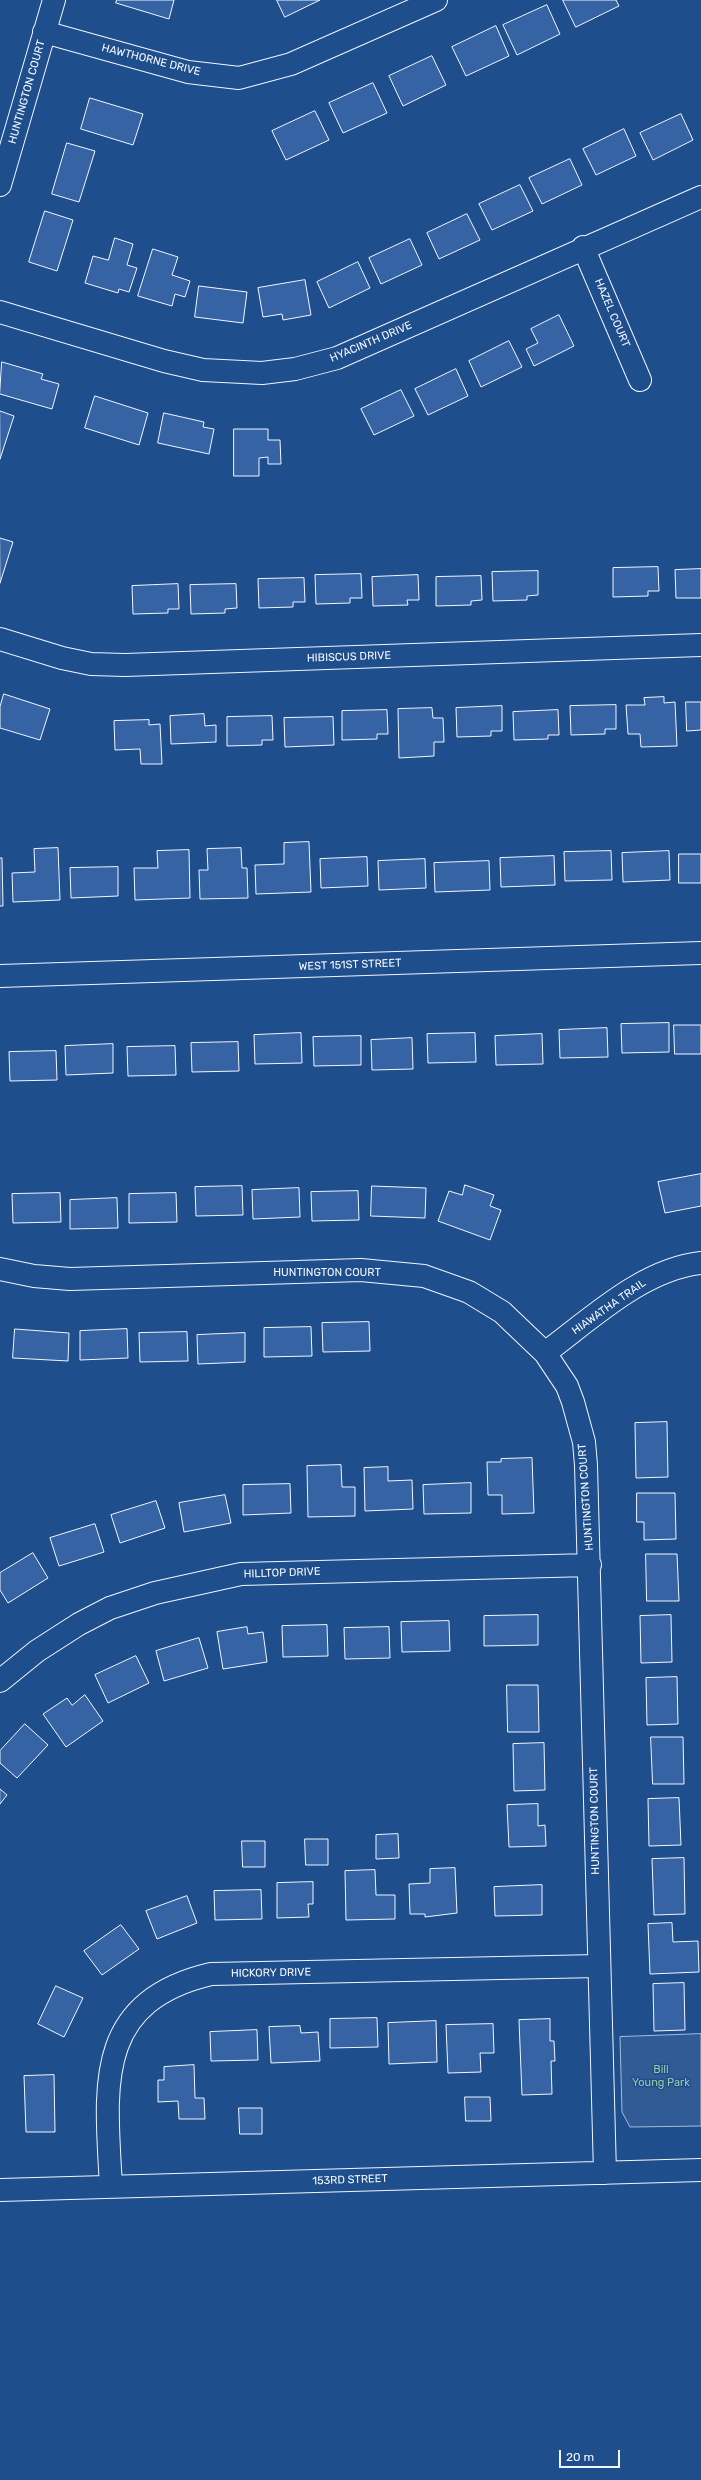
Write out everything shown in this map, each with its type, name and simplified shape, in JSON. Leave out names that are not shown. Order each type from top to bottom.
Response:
[{"type":"street","name":"HUNTINGTON COURT","points":[[0,185],[54,0]]},
{"type":"street","name":"HAWTHORNE DRIVE","points":[[44,32],[188,72],[239,78],[291,64],[436,0]]},
{"type":"street","name":"HYACINTH DRIVE","points":[[0,312],[164,361],[203,370],[262,373],[295,370],[338,358],[583,247],[701,197]]},
{"type":"street","name":"HAZEL COURT","points":[[583,247],[640,380]]},
{"type":"street","name":"HIBISCUS DRIVE","points":[[0,639],[62,658],[91,664],[125,665],[701,645]]},
{"type":"street","name":"WEST 151ST STREET","points":[[0,976],[701,953]]},
{"type":"street","name":"HIAWATHA TRAIL","points":[[545,1353],[644,1281],[685,1264],[701,1263]]},
{"type":"street","name":"HUNTINGTON COURT","points":[[0,1269],[34,1276],[70,1279],[361,1270],[424,1276],[469,1292],[502,1312],[545,1353],[567,1386],[584,1442],[590,1565],[598,1966],[605,2173]]},
{"type":"street","name":"HILLTOP DRIVE","points":[[0,1681],[37,1652],[79,1624],[110,1608],[155,1593],[241,1574],[590,1565]]},
{"type":"street","name":"HICKORY DRIVE","points":[[111,2187],[107,2102],[109,2075],[114,2053],[123,2031],[133,2017],[149,2000],[167,1989],[188,1980],[211,1974],[598,1966]]},
{"type":"street","name":"153RD STREET","points":[[0,2190],[701,2170]]},
{"type":"shaded area","name":"Bill Young Park","points":[[701,2034],[701,2126],[630,2127],[622,2112],[620,2037]]},
{"type":"building","points":[[117,0],[174,0],[169,19],[116,3]]},
{"type":"building","points":[[277,0],[320,0],[285,17]]},
{"type":"building","points":[[563,0],[616,0],[619,6],[576,27]]},
{"type":"building","points":[[547,5],[560,34],[517,55],[503,25]]},
{"type":"building","points":[[496,26],[509,56],[466,76],[452,47]]},
{"type":"building","points":[[432,56],[446,85],[403,106],[389,76]]},
{"type":"building","points":[[373,83],[387,113],[343,133],[329,103]]},
{"type":"building","points":[[90,98],[143,114],[133,145],[81,129]]},
{"type":"building","points":[[315,111],[329,140],[286,160],[272,131]]},
{"type":"building","points":[[681,114],[693,140],[653,160],[640,133]]},
{"type":"building","points":[[624,129],[636,156],[596,175],[583,149]]},
{"type":"building","points":[[67,143],[95,151],[79,202],[52,194]]},
{"type":"building","points":[[570,159],[582,185],[542,204],[529,178]]},
{"type":"building","points":[[520,185],[533,211],[492,230],[479,204]]},
{"type":"building","points":[[45,211],[73,220],[57,271],[29,262]]},
{"type":"building","points":[[467,214],[480,240],[439,259],[427,233]]},
{"type":"building","points":[[115,238],[133,244],[127,265],[137,268],[129,292],[119,289],[118,293],[85,283],[93,256],[108,260]]},
{"type":"building","points":[[410,239],[422,265],[381,284],[369,258]]},
{"type":"building","points":[[153,249],[178,257],[172,275],[190,281],[185,297],[175,294],[172,306],[138,296]]},
{"type":"building","points":[[358,262],[370,288],[329,308],[317,282]]},
{"type":"building","points":[[305,280],[311,315],[283,320],[282,314],[263,317],[258,288]]},
{"type":"building","points":[[199,286],[247,292],[243,323],[195,317]]},
{"type":"building","points":[[559,315],[574,346],[534,366],[526,349],[538,343],[531,329]]},
{"type":"building","points":[[509,341],[522,367],[481,387],[469,361]]},
{"type":"building","points":[[2,362],[43,374],[41,379],[59,384],[52,409],[0,394]]},
{"type":"building","points":[[456,369],[468,396],[428,415],[415,389]]},
{"type":"building","points":[[401,390],[414,416],[374,435],[361,409]]},
{"type":"building","points":[[95,396],[148,413],[139,445],[85,428]]},
{"type":"building","points":[[0,411],[14,416],[0,459]]},
{"type":"building","points":[[164,413],[204,422],[203,427],[214,429],[209,454],[158,443]]},
{"type":"building","points":[[234,429],[268,429],[268,440],[280,440],[281,464],[268,464],[268,457],[259,458],[259,476],[234,476]]},
{"type":"building","points":[[0,538],[13,542],[0,583]]},
{"type":"building","points":[[658,567],[659,591],[648,591],[648,596],[613,597],[613,568]]},
{"type":"building","points":[[701,569],[701,598],[676,598],[675,570]]},
{"type":"building","points":[[538,571],[538,595],[527,596],[527,600],[493,601],[492,572]]},
{"type":"building","points":[[361,574],[362,598],[350,598],[350,603],[316,604],[315,575]]},
{"type":"building","points":[[418,575],[419,600],[407,600],[408,605],[373,606],[372,577]]},
{"type":"building","points":[[481,576],[482,600],[471,601],[471,605],[436,606],[436,577]]},
{"type":"building","points":[[304,578],[305,602],[293,602],[293,607],[259,608],[258,579]]},
{"type":"building","points":[[178,584],[179,609],[168,609],[168,613],[133,614],[132,586]]},
{"type":"building","points":[[236,584],[237,608],[225,609],[225,613],[191,614],[190,585]]},
{"type":"building","points":[[4,694],[50,709],[40,740],[0,728],[0,707]]},
{"type":"building","points":[[664,697],[664,703],[675,702],[677,746],[641,747],[640,734],[628,734],[626,705],[645,705],[644,698]]},
{"type":"building","points":[[686,702],[701,702],[701,730],[687,731]]},
{"type":"building","points":[[616,705],[616,729],[605,729],[605,734],[571,735],[570,706]]},
{"type":"building","points":[[502,706],[502,731],[491,731],[491,736],[457,737],[456,708]]},
{"type":"building","points":[[432,708],[433,718],[443,718],[444,742],[434,742],[434,756],[399,758],[398,709]]},
{"type":"building","points":[[387,710],[388,734],[377,734],[377,739],[342,740],[342,711]]},
{"type":"building","points":[[558,710],[559,735],[548,735],[548,739],[514,740],[513,712]]},
{"type":"building","points":[[204,714],[205,726],[216,725],[216,742],[171,744],[170,716]]},
{"type":"building","points":[[272,716],[273,740],[262,740],[262,745],[227,746],[227,717]]},
{"type":"building","points":[[333,717],[334,745],[285,747],[284,718]]},
{"type":"building","points":[[149,720],[149,725],[160,724],[162,764],[141,764],[140,749],[115,750],[114,721]]},
{"type":"building","points":[[309,842],[311,892],[256,894],[255,865],[284,864],[284,843]]},
{"type":"building","points":[[58,848],[60,900],[13,902],[12,873],[35,872],[34,849]]},
{"type":"building","points":[[241,848],[242,868],[247,868],[248,898],[200,899],[199,870],[208,870],[207,849]]},
{"type":"building","points":[[189,850],[190,898],[135,900],[134,868],[158,868],[157,851]]},
{"type":"building","points":[[611,851],[612,880],[565,881],[564,852]]},
{"type":"building","points":[[669,851],[670,880],[623,882],[622,853]]},
{"type":"building","points":[[679,854],[701,854],[701,883],[679,883]]},
{"type":"building","points":[[554,856],[555,885],[501,887],[500,858]]},
{"type":"building","points":[[367,857],[368,886],[321,888],[320,859]]},
{"type":"building","points":[[0,858],[2,858],[3,906],[0,906]]},
{"type":"building","points":[[425,859],[426,888],[379,890],[378,861]]},
{"type":"building","points":[[489,861],[490,890],[435,892],[434,863]]},
{"type":"building","points":[[118,867],[118,896],[71,898],[70,868]]},
{"type":"building","points":[[669,1023],[669,1052],[622,1053],[621,1024]]},
{"type":"building","points":[[674,1025],[701,1025],[701,1054],[675,1054]]},
{"type":"building","points":[[607,1028],[608,1057],[560,1058],[559,1030]]},
{"type":"building","points":[[301,1033],[302,1063],[255,1064],[254,1035]]},
{"type":"building","points":[[475,1033],[476,1062],[428,1063],[427,1034]]},
{"type":"building","points":[[542,1034],[543,1064],[496,1065],[495,1036]]},
{"type":"building","points":[[361,1036],[361,1065],[314,1066],[313,1037]]},
{"type":"building","points":[[412,1038],[413,1069],[372,1070],[371,1040]]},
{"type":"building","points":[[238,1042],[239,1071],[192,1072],[191,1043]]},
{"type":"building","points":[[113,1044],[113,1073],[66,1075],[65,1046]]},
{"type":"building","points":[[175,1046],[176,1075],[128,1076],[127,1047]]},
{"type":"building","points":[[56,1051],[57,1080],[10,1081],[9,1052]]},
{"type":"building","points":[[701,1174],[701,1206],[665,1213],[658,1182]]},
{"type":"building","points":[[465,1185],[494,1195],[490,1206],[501,1210],[490,1240],[438,1221],[449,1191],[462,1195]]},
{"type":"building","points":[[242,1186],[243,1215],[196,1216],[195,1187]]},
{"type":"building","points":[[372,1186],[426,1188],[425,1218],[371,1216]]},
{"type":"building","points":[[299,1188],[300,1217],[253,1219],[252,1190]]},
{"type":"building","points":[[358,1191],[359,1220],[312,1221],[311,1192]]},
{"type":"building","points":[[60,1193],[61,1222],[13,1223],[12,1194]]},
{"type":"building","points":[[176,1193],[177,1222],[129,1223],[129,1194]]},
{"type":"building","points":[[117,1198],[118,1228],[70,1229],[70,1200]]},
{"type":"building","points":[[369,1322],[370,1351],[323,1352],[322,1323]]},
{"type":"building","points":[[311,1327],[312,1356],[264,1357],[264,1328]]},
{"type":"building","points":[[15,1329],[69,1333],[68,1361],[13,1358]]},
{"type":"building","points":[[127,1329],[128,1358],[80,1360],[80,1331]]},
{"type":"building","points":[[187,1332],[188,1361],[140,1362],[139,1333]]},
{"type":"building","points":[[245,1333],[245,1362],[198,1364],[197,1335]]},
{"type":"building","points":[[667,1422],[668,1477],[636,1478],[635,1423]]},
{"type":"building","points":[[532,1458],[534,1513],[502,1514],[502,1495],[488,1495],[487,1462],[501,1462],[501,1459]]},
{"type":"building","points":[[341,1465],[342,1487],[355,1487],[355,1516],[308,1517],[307,1466]]},
{"type":"building","points":[[388,1467],[388,1481],[412,1480],[413,1509],[365,1511],[364,1468]]},
{"type":"building","points":[[471,1483],[471,1513],[424,1514],[423,1485]]},
{"type":"building","points":[[290,1484],[291,1513],[243,1515],[243,1485]]},
{"type":"building","points":[[637,1493],[675,1493],[676,1539],[644,1540],[644,1522],[637,1522]]},
{"type":"building","points":[[225,1495],[231,1523],[184,1532],[179,1503]]},
{"type":"building","points":[[156,1501],[165,1528],[120,1543],[111,1515]]},
{"type":"building","points":[[95,1524],[104,1552],[59,1566],[50,1538]]},
{"type":"building","points":[[33,1553],[48,1578],[8,1603],[0,1590],[0,1573]]},
{"type":"building","points":[[646,1554],[677,1554],[679,1601],[647,1601]]},
{"type":"building","points":[[538,1615],[538,1645],[484,1646],[484,1616]]},
{"type":"building","points":[[671,1615],[672,1662],[641,1663],[640,1616]]},
{"type":"building","points":[[449,1621],[450,1651],[402,1652],[401,1622]]},
{"type":"building","points":[[327,1625],[328,1656],[283,1657],[282,1626]]},
{"type":"building","points":[[247,1627],[248,1634],[263,1632],[267,1662],[223,1669],[217,1632]]},
{"type":"building","points":[[389,1627],[390,1658],[345,1659],[344,1628]]},
{"type":"building","points":[[199,1638],[208,1668],[164,1681],[156,1651]]},
{"type":"building","points":[[136,1656],[149,1683],[108,1703],[95,1675]]},
{"type":"building","points":[[677,1677],[678,1724],[647,1725],[646,1678]]},
{"type":"building","points":[[507,1685],[538,1685],[539,1732],[508,1732]]},
{"type":"building","points":[[85,1695],[103,1721],[66,1747],[43,1714],[67,1698],[72,1705]]},
{"type":"building","points":[[25,1724],[48,1745],[17,1778],[0,1763],[0,1751]]},
{"type":"building","points":[[651,1737],[683,1737],[684,1784],[653,1784]]},
{"type":"building","points":[[544,1743],[545,1790],[514,1791],[513,1744]]},
{"type":"building","points":[[0,1789],[7,1795],[0,1804]]},
{"type":"building","points":[[679,1798],[681,1845],[649,1846],[648,1799]]},
{"type":"building","points":[[538,1804],[538,1826],[545,1825],[546,1846],[509,1847],[507,1805]]},
{"type":"building","points":[[398,1834],[399,1858],[376,1859],[376,1835]]},
{"type":"building","points":[[305,1839],[328,1839],[328,1865],[306,1865]]},
{"type":"building","points":[[242,1841],[265,1841],[265,1867],[243,1867]]},
{"type":"building","points":[[684,1858],[685,1914],[654,1915],[652,1859]]},
{"type":"building","points":[[455,1868],[457,1913],[425,1917],[425,1914],[410,1914],[409,1884],[430,1883],[430,1869]]},
{"type":"building","points":[[375,1870],[376,1895],[395,1895],[395,1919],[346,1920],[345,1871]]},
{"type":"building","points":[[313,1882],[313,1904],[308,1904],[309,1917],[277,1918],[277,1883]]},
{"type":"building","points":[[542,1885],[542,1915],[495,1916],[494,1887]]},
{"type":"building","points":[[261,1890],[262,1919],[215,1920],[214,1891]]},
{"type":"building","points":[[187,1896],[197,1923],[157,1939],[146,1911]]},
{"type":"building","points":[[672,1923],[673,1942],[698,1941],[699,1972],[650,1974],[648,1924]]},
{"type":"building","points":[[121,1925],[139,1949],[102,1975],[84,1951]]},
{"type":"building","points":[[684,1983],[685,2030],[654,2031],[653,1984]]},
{"type":"building","points":[[56,1986],[83,1998],[64,2037],[38,2024]]},
{"type":"building","points":[[377,2018],[378,2047],[330,2048],[330,2019]]},
{"type":"building","points":[[550,2019],[550,2041],[554,2041],[555,2061],[551,2061],[552,2094],[522,2095],[519,2020]]},
{"type":"building","points":[[436,2021],[437,2062],[389,2064],[388,2023]]},
{"type":"building","points":[[493,2024],[494,2053],[480,2053],[481,2072],[448,2073],[446,2025]]},
{"type":"building","points":[[300,2026],[301,2033],[318,2032],[320,2061],[271,2063],[269,2027]]},
{"type":"building","points":[[257,2030],[258,2060],[211,2061],[210,2032]]},
{"type":"building","points":[[194,2065],[195,2098],[204,2098],[205,2119],[179,2119],[178,2101],[158,2102],[158,2080],[164,2080],[164,2067]]},
{"type":"building","points":[[54,2075],[55,2132],[26,2132],[24,2076]]},
{"type":"building","points":[[465,2097],[490,2097],[491,2121],[466,2121]]},
{"type":"building","points":[[239,2108],[262,2108],[262,2134],[240,2134]]}]
